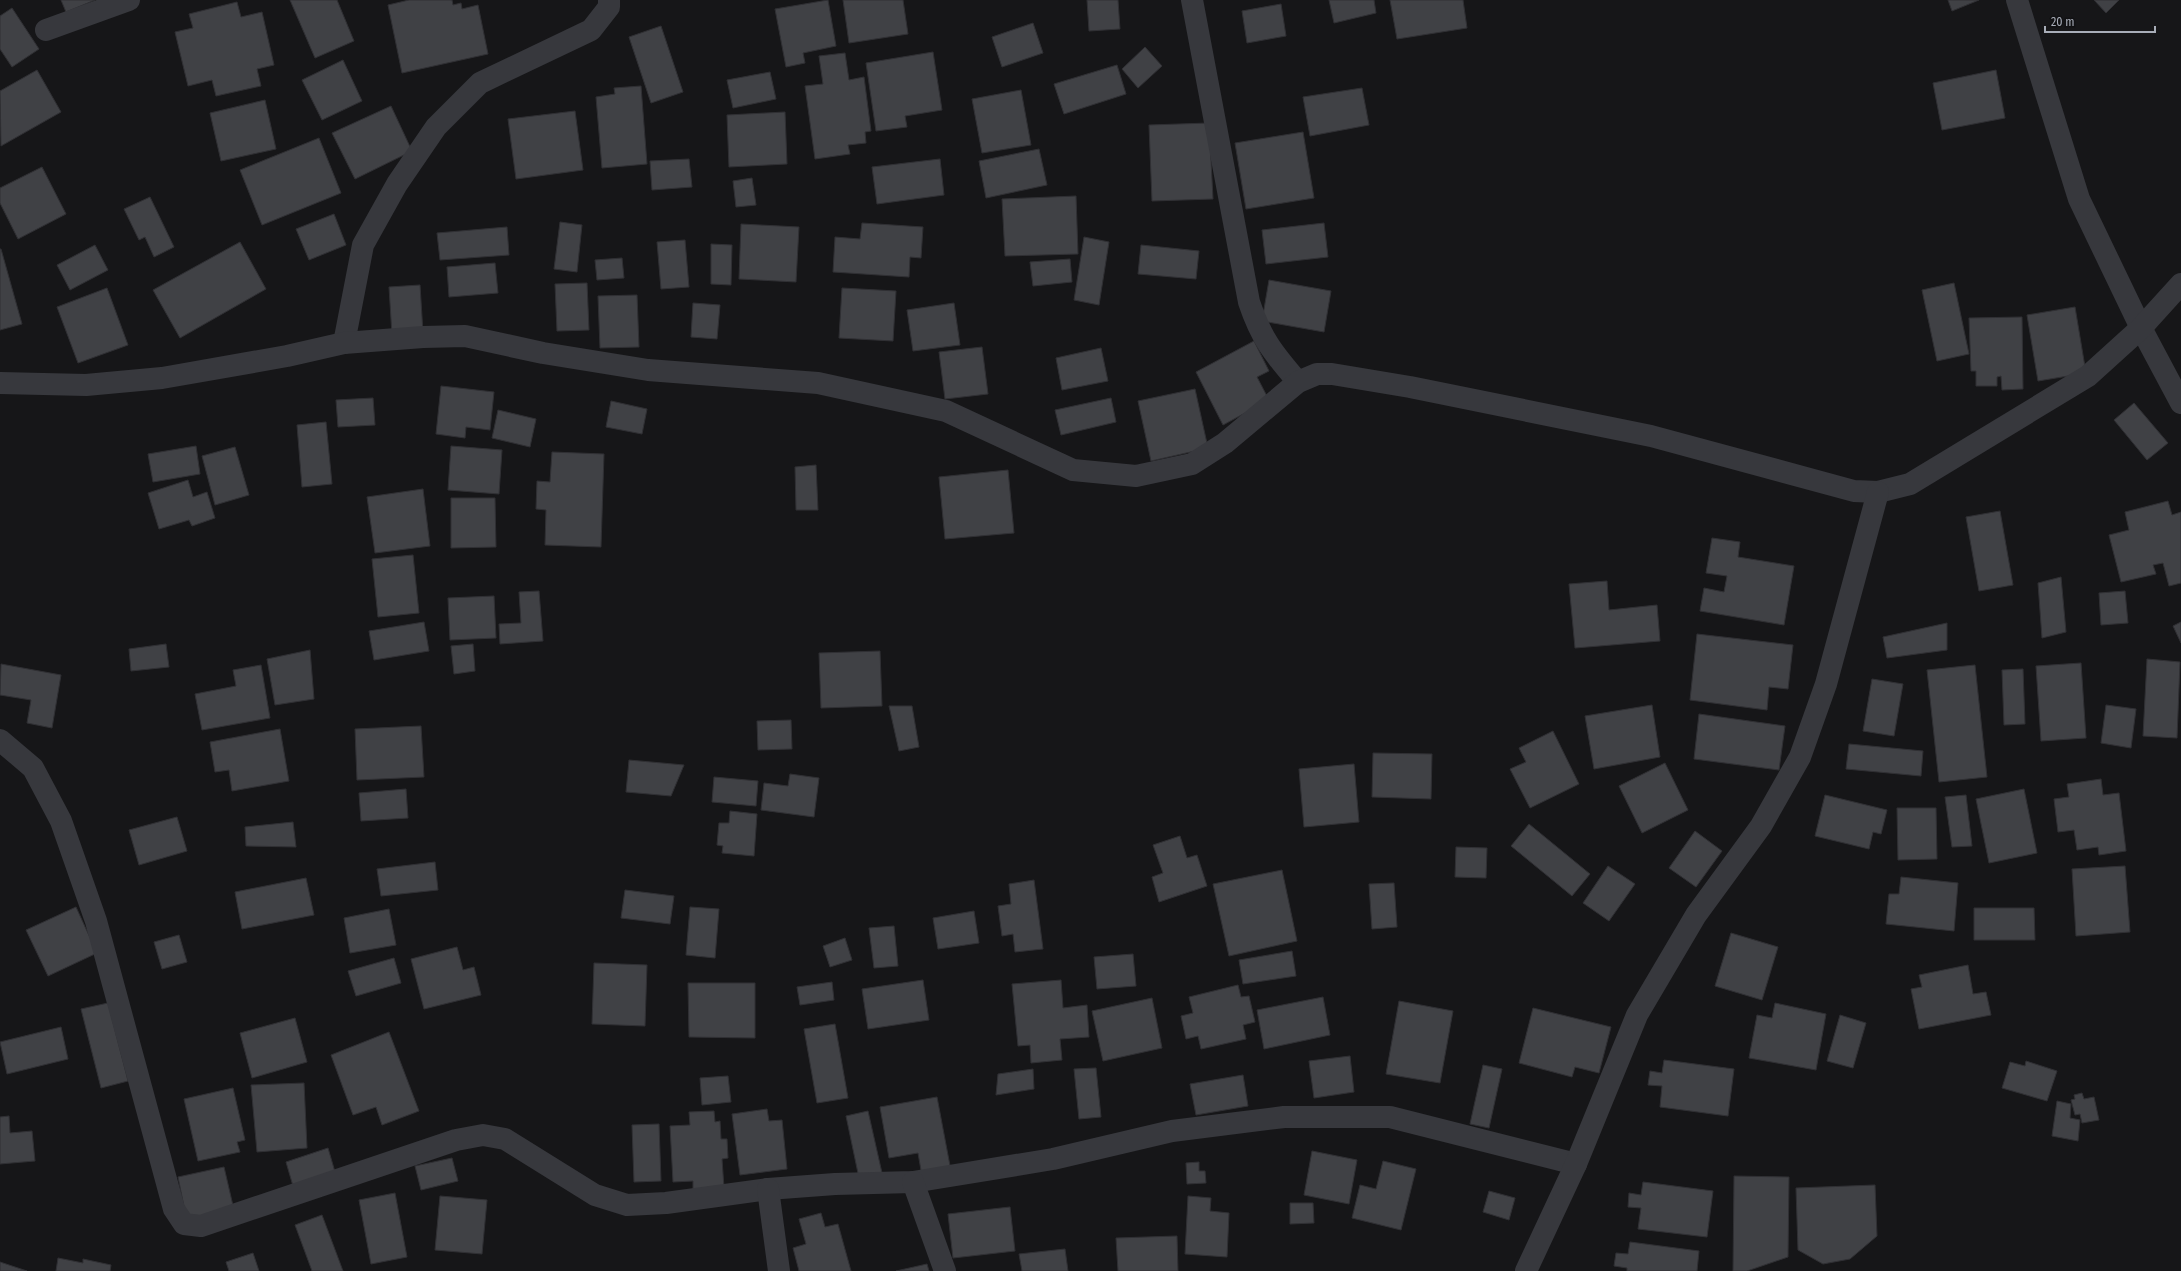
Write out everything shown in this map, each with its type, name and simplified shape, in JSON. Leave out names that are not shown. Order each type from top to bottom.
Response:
[{"type":"street","points":[[46,30],[129,0]]},
{"type":"street","points":[[344,343],[363,245],[397,184],[436,127],[480,83],[591,30],[609,7],[609,0]]},
{"type":"street","points":[[1192,0],[1249,302],[1257,325],[1270,348],[1298,382]]},
{"type":"street","points":[[2017,0],[2079,199],[2141,328],[2181,403]]},
{"type":"street","points":[[0,383],[86,385],[162,378],[287,356],[344,343],[423,337],[465,336],[543,353],[648,370],[818,383],[946,411],[1073,470],[1136,476],[1192,464],[1224,444],[1298,382],[1317,374],[1332,374],[1410,387],[1651,436],[1854,491],[1878,492],[1910,484],[2088,376],[2141,328],[2181,284]]},
{"type":"street","points":[[1526,1271],[1576,1164],[1637,1015],[1696,915],[1760,826],[1800,756],[1826,684],[1878,492]]},
{"type":"street","points":[[0,740],[33,768],[61,821],[96,921],[174,1209],[184,1224],[201,1226],[456,1140],[483,1135],[505,1139],[595,1195],[627,1205],[666,1203],[768,1189],[835,1184],[913,1182],[1053,1159],[1172,1131],[1284,1117],[1390,1117],[1576,1164]]},
{"type":"street","points":[[913,1182],[944,1271]]},
{"type":"street","points":[[768,1189],[779,1271]]},
{"type":"building","points":[[61,0],[95,0],[66,12]]},
{"type":"building","points":[[290,0],[337,0],[354,41],[315,58]]},
{"type":"building","points":[[409,0],[452,0],[453,5],[461,3],[462,9],[478,5],[488,54],[402,73],[388,5]]},
{"type":"building","points":[[828,0],[836,46],[803,53],[805,63],[786,67],[775,9]]},
{"type":"building","points":[[843,0],[903,0],[908,34],[849,43]]},
{"type":"building","points":[[1087,0],[1118,0],[1120,29],[1089,31]]},
{"type":"building","points":[[1329,0],[1374,0],[1376,13],[1334,23]]},
{"type":"building","points":[[1390,0],[1463,0],[1467,28],[1397,39]]},
{"type":"building","points":[[1948,0],[1979,0],[1952,11]]},
{"type":"building","points":[[2094,0],[2119,0],[2106,13]]},
{"type":"building","points":[[237,2],[241,17],[262,12],[274,65],[257,69],[261,86],[216,96],[212,80],[188,86],[175,32],[193,28],[189,14]]},
{"type":"building","points":[[1281,4],[1286,36],[1247,43],[1242,11]]},
{"type":"building","points":[[12,8],[39,49],[12,67],[0,49],[0,16]]},
{"type":"building","points":[[1033,23],[1043,53],[1002,67],[992,37]]},
{"type":"building","points":[[661,26],[683,92],[651,103],[629,37]]},
{"type":"building","points":[[1145,47],[1162,66],[1138,88],[1122,69]]},
{"type":"building","points":[[933,52],[942,110],[905,116],[907,127],[876,131],[866,63]]},
{"type":"building","points":[[845,53],[849,80],[864,77],[871,131],[865,132],[866,143],[848,145],[850,154],[815,159],[805,86],[823,84],[819,56]]},
{"type":"building","points":[[343,60],[362,101],[322,120],[302,80]]},
{"type":"building","points":[[1117,65],[1126,94],[1064,114],[1054,84]]},
{"type":"building","points":[[37,70],[61,112],[1,146],[0,91]]},
{"type":"building","points":[[1996,70],[2005,118],[1942,130],[1933,83]]},
{"type":"building","points":[[770,72],[776,99],[733,108],[727,80]]},
{"type":"building","points":[[641,86],[647,164],[602,168],[596,97],[615,94],[614,88]]},
{"type":"building","points":[[1362,88],[1369,125],[1310,136],[1303,97]]},
{"type":"building","points":[[1021,90],[1031,145],[982,153],[972,99]]},
{"type":"building","points":[[265,100],[276,149],[221,161],[210,113]]},
{"type":"building","points":[[391,106],[412,151],[355,179],[332,133]]},
{"type":"building","points":[[575,111],[583,170],[516,179],[508,119]]},
{"type":"building","points":[[785,112],[787,164],[729,167],[727,115]]},
{"type":"building","points":[[1209,123],[1213,199],[1152,201],[1149,125]]},
{"type":"building","points":[[1303,132],[1314,198],[1246,209],[1235,143]]},
{"type":"building","points":[[319,138],[341,193],[262,225],[240,170]]},
{"type":"building","points":[[1039,149],[1047,185],[986,198],[979,161]]},
{"type":"building","points":[[689,159],[692,187],[652,190],[650,161]]},
{"type":"building","points":[[940,159],[944,195],[877,204],[872,167]]},
{"type":"building","points":[[42,167],[66,214],[18,239],[0,203],[0,188]]},
{"type":"building","points":[[752,178],[756,205],[736,207],[733,181]]},
{"type":"building","points":[[1076,196],[1078,254],[1005,256],[1002,199]]},
{"type":"building","points":[[150,197],[174,247],[154,257],[145,237],[139,240],[124,209]]},
{"type":"building","points":[[334,214],[346,245],[309,260],[296,229]]},
{"type":"building","points":[[560,222],[582,225],[577,272],[554,269]]},
{"type":"building","points":[[862,223],[923,227],[921,258],[910,257],[909,277],[833,272],[835,237],[860,239]]},
{"type":"building","points":[[1324,223],[1328,257],[1266,264],[1262,230]]},
{"type":"building","points":[[741,224],[799,227],[796,282],[739,279]]},
{"type":"building","points":[[507,227],[509,255],[440,260],[437,233]]},
{"type":"building","points":[[1084,237],[1109,242],[1099,305],[1074,300]]},
{"type":"building","points":[[685,240],[689,287],[661,289],[657,242]]},
{"type":"building","points":[[240,242],[266,289],[180,338],[153,290]]},
{"type":"building","points":[[711,244],[732,245],[731,285],[711,284]]},
{"type":"building","points":[[95,245],[108,270],[70,290],[57,265]]},
{"type":"building","points":[[1141,245],[1199,251],[1196,279],[1138,274]]},
{"type":"building","points":[[0,249],[22,324],[0,330]]},
{"type":"building","points":[[622,258],[624,278],[597,280],[595,260]]},
{"type":"building","points":[[1070,259],[1072,282],[1033,286],[1030,262]]},
{"type":"building","points":[[495,263],[498,293],[449,297],[447,267]]},
{"type":"building","points":[[1269,280],[1331,291],[1324,332],[1262,321]]},
{"type":"building","points":[[587,283],[589,330],[557,331],[555,284]]},
{"type":"building","points":[[1954,283],[1969,354],[1937,361],[1922,290]]},
{"type":"building","points":[[420,285],[423,333],[392,335],[389,287]]},
{"type":"building","points":[[107,288],[128,345],[78,363],[57,307]]},
{"type":"building","points":[[842,288],[896,291],[893,341],[839,338]]},
{"type":"building","points":[[637,295],[639,347],[600,348],[598,296]]},
{"type":"building","points":[[693,303],[720,305],[717,339],[691,337]]},
{"type":"building","points":[[954,303],[960,345],[913,351],[907,310]]},
{"type":"building","points":[[2075,307],[2086,373],[2038,381],[2027,315]]},
{"type":"building","points":[[2022,317],[2023,389],[2002,390],[2001,376],[1997,377],[1997,386],[1976,386],[1976,371],[1971,371],[1969,318]]},
{"type":"building","points":[[1254,341],[1269,371],[1257,377],[1269,400],[1223,425],[1196,372]]},
{"type":"building","points":[[982,347],[988,394],[945,399],[939,352]]},
{"type":"building","points":[[1101,348],[1108,381],[1062,390],[1056,358]]},
{"type":"building","points":[[441,386],[494,392],[490,430],[466,427],[465,438],[436,434]]},
{"type":"building","points":[[1195,389],[1208,448],[1151,461],[1138,401]]},
{"type":"building","points":[[373,398],[375,425],[338,427],[336,400]]},
{"type":"building","points":[[1111,398],[1116,422],[1061,435],[1055,410]]},
{"type":"building","points":[[611,401],[647,409],[642,434],[606,427]]},
{"type":"building","points":[[2134,403],[2168,443],[2147,460],[2114,420]]},
{"type":"building","points":[[498,410],[536,419],[530,447],[492,438]]},
{"type":"building","points":[[326,422],[332,484],[302,487],[297,425]]},
{"type":"building","points":[[196,446],[200,474],[153,482],[148,454]]},
{"type":"building","points":[[451,446],[502,450],[499,494],[448,490]]},
{"type":"building","points":[[235,447],[249,495],[215,505],[202,456]]},
{"type":"building","points":[[552,452],[604,454],[601,547],[545,545],[546,510],[536,509],[537,481],[550,482]]},
{"type":"building","points":[[816,465],[818,510],[796,510],[795,467]]},
{"type":"building","points":[[1008,470],[1014,533],[945,539],[939,477]]},
{"type":"building","points":[[188,480],[193,497],[207,492],[215,518],[192,526],[189,520],[159,529],[148,493]]},
{"type":"building","points":[[423,489],[430,546],[375,553],[367,497]]},
{"type":"building","points":[[451,498],[495,498],[496,547],[451,548]]},
{"type":"building","points":[[2168,501],[2172,515],[2181,512],[2181,583],[2169,586],[2163,563],[2153,565],[2156,574],[2121,582],[2109,535],[2129,530],[2125,512]]},
{"type":"building","points":[[2000,511],[2013,585],[1979,591],[1966,517]]},
{"type":"building","points":[[1712,538],[1740,542],[1738,557],[1794,566],[1784,625],[1700,611],[1704,588],[1724,592],[1727,576],[1706,573]]},
{"type":"building","points":[[413,555],[419,613],[378,617],[372,559]]},
{"type":"building","points":[[2061,577],[2066,632],[2042,638],[2038,583]]},
{"type":"building","points":[[1607,581],[1609,610],[1657,605],[1660,641],[1575,648],[1569,584]]},
{"type":"building","points":[[539,591],[543,641],[500,644],[499,624],[521,623],[519,592]]},
{"type":"building","points":[[2125,591],[2128,623],[2101,625],[2099,593]]},
{"type":"building","points":[[494,596],[496,638],[450,640],[448,598]]},
{"type":"building","points":[[424,622],[429,651],[374,660],[369,631]]},
{"type":"building","points":[[2181,622],[2181,643],[2173,626]]},
{"type":"building","points":[[1947,623],[1947,650],[1887,658],[1883,637]]},
{"type":"building","points":[[1697,634],[1793,645],[1788,689],[1769,687],[1767,710],[1690,700]]},
{"type":"building","points":[[166,644],[169,667],[131,671],[129,649]]},
{"type":"building","points":[[473,644],[475,671],[454,674],[451,646]]},
{"type":"building","points":[[310,650],[314,699],[275,705],[267,659]]},
{"type":"building","points":[[880,651],[882,706],[821,708],[819,653]]},
{"type":"building","points":[[2147,659],[2180,662],[2177,738],[2143,736]]},
{"type":"building","points":[[2081,663],[2086,738],[2041,741],[2036,666]]},
{"type":"building","points":[[1,664],[61,675],[52,728],[27,723],[31,700],[0,695]]},
{"type":"building","points":[[261,665],[270,718],[202,730],[195,694],[236,686],[233,670]]},
{"type":"building","points":[[1975,665],[1987,777],[1939,782],[1927,670]]},
{"type":"building","points":[[2023,669],[2025,724],[2004,725],[2002,670]]},
{"type":"building","points":[[1872,679],[1903,684],[1894,736],[1863,731]]},
{"type":"building","points":[[1652,705],[1660,757],[1594,769],[1585,716]]},
{"type":"building","points":[[2106,705],[2136,709],[2131,748],[2101,743]]},
{"type":"building","points":[[889,706],[912,706],[919,747],[899,751]]},
{"type":"building","points":[[1699,714],[1785,726],[1779,770],[1694,759]]},
{"type":"building","points":[[791,720],[792,749],[758,750],[757,721]]},
{"type":"building","points":[[421,726],[424,777],[357,780],[355,729]]},
{"type":"building","points":[[280,729],[289,781],[232,791],[229,770],[215,772],[210,742]]},
{"type":"building","points":[[1553,731],[1579,784],[1530,808],[1510,769],[1526,762],[1519,748]]},
{"type":"building","points":[[1849,744],[1923,751],[1921,776],[1846,769]]},
{"type":"building","points":[[1373,753],[1432,754],[1431,799],[1372,797]]},
{"type":"building","points":[[629,760],[684,765],[671,796],[626,792]]},
{"type":"building","points":[[1665,763],[1688,810],[1642,833],[1619,786]]},
{"type":"building","points":[[1354,764],[1359,822],[1304,827],[1299,769]]},
{"type":"building","points":[[790,774],[819,778],[814,817],[761,810],[764,783],[788,786]]},
{"type":"building","points":[[714,777],[758,781],[756,806],[712,802]]},
{"type":"building","points":[[2101,779],[2103,795],[2119,793],[2126,851],[2099,855],[2098,847],[2077,850],[2074,830],[2058,832],[2054,799],[2069,797],[2067,784]]},
{"type":"building","points":[[406,789],[408,818],[361,821],[359,793]]},
{"type":"building","points":[[2024,789],[2037,853],[1989,863],[1976,799]]},
{"type":"building","points":[[1825,795],[1887,810],[1881,834],[1873,832],[1869,849],[1815,836]]},
{"type":"building","points":[[1966,795],[1972,846],[1952,847],[1945,797]]},
{"type":"building","points":[[1897,808],[1936,808],[1937,859],[1898,860]]},
{"type":"building","points":[[730,811],[757,814],[754,856],[722,853],[723,846],[717,845],[719,823],[729,823]]},
{"type":"building","points":[[177,817],[187,851],[139,865],[129,830]]},
{"type":"building","points":[[293,822],[296,847],[246,846],[245,827]]},
{"type":"building","points":[[1529,824],[1590,874],[1572,896],[1511,846]]},
{"type":"building","points":[[1695,831],[1722,851],[1696,887],[1669,868]]},
{"type":"building","points":[[1180,836],[1187,858],[1197,855],[1207,886],[1159,902],[1152,877],[1163,873],[1153,845]]},
{"type":"building","points":[[1456,847],[1487,848],[1486,878],[1455,877]]},
{"type":"building","points":[[435,862],[438,890],[381,896],[377,869]]},
{"type":"building","points":[[1608,866],[1635,884],[1609,921],[1583,903]]},
{"type":"building","points":[[2125,866],[2130,932],[2076,936],[2072,869]]},
{"type":"building","points":[[1282,870],[1297,941],[1229,956],[1213,884]]},
{"type":"building","points":[[1901,877],[1958,883],[1954,931],[1886,924],[1889,894],[1899,894]]},
{"type":"building","points":[[306,878],[314,915],[242,929],[235,892]]},
{"type":"building","points":[[1034,880],[1043,949],[1015,952],[1013,934],[1002,936],[998,906],[1011,904],[1009,884]]},
{"type":"building","points":[[1394,883],[1397,927],[1372,929],[1369,884]]},
{"type":"building","points":[[625,890],[674,896],[670,924],[621,918]]},
{"type":"building","points":[[76,907],[97,953],[48,976],[26,930]]},
{"type":"building","points":[[690,907],[719,909],[715,958],[686,955]]},
{"type":"building","points":[[1974,908],[2034,908],[2035,940],[1974,940]]},
{"type":"building","points":[[389,909],[396,945],[350,953],[344,918]]},
{"type":"building","points":[[974,911],[979,943],[938,949],[933,918]]},
{"type":"building","points":[[894,926],[898,966],[874,968],[869,928]]},
{"type":"building","points":[[1731,933],[1778,947],[1762,1000],[1715,986]]},
{"type":"building","points":[[179,935],[187,962],[162,969],[154,942]]},
{"type":"building","points":[[845,938],[852,960],[830,967],[823,946]]},
{"type":"building","points":[[457,947],[463,970],[474,967],[481,995],[424,1009],[411,959]]},
{"type":"building","points":[[1292,951],[1296,976],[1243,984],[1239,960]]},
{"type":"building","points":[[1133,954],[1136,986],[1097,989],[1094,957]]},
{"type":"building","points":[[394,958],[401,983],[356,996],[348,971]]},
{"type":"building","points":[[594,963],[647,965],[645,1026],[592,1024]]},
{"type":"building","points":[[1968,965],[1973,994],[1986,992],[1991,1015],[1919,1029],[1911,989],[1922,987],[1919,975]]},
{"type":"building","points":[[923,980],[929,1020],[868,1029],[862,989]]},
{"type":"building","points":[[1061,980],[1063,1008],[1087,1005],[1089,1037],[1060,1039],[1062,1060],[1031,1063],[1030,1045],[1018,1046],[1012,984]]},
{"type":"building","points":[[832,982],[834,1000],[800,1005],[797,987]]},
{"type":"building","points":[[688,983],[755,983],[755,1038],[689,1037]]},
{"type":"building","points":[[1238,985],[1241,997],[1249,996],[1255,1022],[1243,1025],[1246,1039],[1201,1049],[1198,1036],[1186,1039],[1181,1016],[1193,1013],[1189,997]]},
{"type":"building","points":[[1323,997],[1330,1035],[1264,1049],[1257,1010]]},
{"type":"building","points":[[1152,998],[1162,1048],[1103,1061],[1092,1011]]},
{"type":"building","points":[[1399,1001],[1453,1011],[1440,1083],[1386,1074]]},
{"type":"building","points":[[108,1003],[128,1081],[101,1088],[81,1009]]},
{"type":"building","points":[[1775,1003],[1826,1014],[1816,1070],[1749,1058],[1757,1015],[1772,1018]]},
{"type":"building","points":[[1533,1008],[1611,1027],[1599,1073],[1575,1067],[1572,1077],[1519,1063]]},
{"type":"building","points":[[1840,1015],[1866,1023],[1853,1068],[1827,1061]]},
{"type":"building","points":[[295,1018],[307,1062],[252,1078],[240,1033]]},
{"type":"building","points":[[835,1024],[848,1098],[817,1103],[804,1029]]},
{"type":"building","points":[[61,1027],[68,1059],[7,1074],[0,1042]]},
{"type":"building","points":[[389,1032],[419,1111],[382,1125],[376,1107],[353,1115],[331,1055]]},
{"type":"building","points":[[1350,1056],[1354,1092],[1314,1098],[1309,1061]]},
{"type":"building","points":[[1664,1060],[1734,1069],[1728,1116],[1660,1107],[1662,1086],[1648,1085],[1650,1071],[1662,1073]]},
{"type":"building","points":[[2026,1061],[2057,1071],[2047,1101],[2002,1088],[2010,1062],[2025,1066]]},
{"type":"building","points":[[1483,1065],[1502,1069],[1489,1128],[1470,1124]]},
{"type":"building","points":[[1096,1068],[1101,1117],[1079,1119],[1074,1069]]},
{"type":"building","points":[[1033,1069],[1034,1089],[996,1095],[998,1074]]},
{"type":"building","points":[[1243,1075],[1248,1106],[1196,1115],[1190,1084]]},
{"type":"building","points":[[728,1076],[731,1102],[702,1105],[700,1078]]},
{"type":"building","points":[[304,1083],[307,1148],[257,1152],[251,1085]]},
{"type":"building","points":[[233,1088],[245,1140],[237,1142],[240,1152],[198,1161],[184,1099]]},
{"type":"building","points":[[2082,1093],[2084,1099],[2094,1097],[2099,1120],[2082,1123],[2080,1114],[2075,1115],[2071,1100],[2075,1099],[2074,1095]]},
{"type":"building","points":[[937,1097],[951,1171],[922,1176],[918,1153],[889,1158],[880,1107]]},
{"type":"building","points":[[2057,1101],[2071,1104],[2070,1118],[2080,1120],[2078,1141],[2052,1136]]},
{"type":"building","points":[[767,1109],[769,1121],[782,1120],[787,1169],[740,1175],[732,1114]]},
{"type":"building","points":[[714,1111],[715,1122],[720,1121],[721,1139],[727,1139],[728,1158],[722,1159],[724,1188],[693,1189],[693,1181],[673,1182],[670,1126],[690,1125],[689,1112]]},
{"type":"building","points":[[868,1111],[882,1173],[859,1178],[846,1116]]},
{"type":"building","points":[[9,1116],[10,1133],[32,1131],[35,1161],[0,1164],[0,1117]]},
{"type":"building","points":[[659,1124],[661,1181],[634,1182],[632,1125]]},
{"type":"building","points":[[328,1148],[335,1172],[293,1186],[286,1162]]},
{"type":"building","points":[[1312,1151],[1357,1160],[1349,1204],[1304,1195]]},
{"type":"building","points":[[452,1158],[458,1181],[421,1190],[415,1166]]},
{"type":"building","points":[[1383,1161],[1416,1169],[1401,1230],[1352,1218],[1360,1185],[1376,1189]]},
{"type":"building","points":[[1199,1162],[1199,1171],[1205,1171],[1206,1183],[1187,1184],[1186,1163]]},
{"type":"building","points":[[224,1167],[234,1210],[187,1221],[178,1177]]},
{"type":"building","points":[[1734,1176],[1789,1177],[1788,1257],[1747,1271],[1733,1271]]},
{"type":"building","points":[[1643,1182],[1713,1191],[1707,1237],[1638,1229],[1641,1208],[1628,1207],[1629,1193],[1641,1195]]},
{"type":"building","points":[[1875,1185],[1877,1236],[1850,1259],[1823,1264],[1798,1250],[1796,1188]]},
{"type":"building","points":[[1489,1191],[1515,1198],[1509,1220],[1483,1212]]},
{"type":"building","points":[[395,1193],[407,1257],[371,1264],[359,1200]]},
{"type":"building","points":[[440,1196],[487,1200],[482,1254],[435,1250]]},
{"type":"building","points":[[1188,1196],[1211,1198],[1210,1211],[1229,1213],[1227,1257],[1185,1254]]},
{"type":"building","points":[[1290,1203],[1313,1203],[1314,1223],[1290,1224]]},
{"type":"building","points":[[1010,1207],[1015,1251],[953,1258],[948,1214]]},
{"type":"building","points":[[821,1213],[825,1227],[838,1224],[851,1271],[799,1271],[793,1248],[806,1244],[799,1219]]},
{"type":"building","points":[[322,1215],[343,1271],[312,1271],[295,1225]]},
{"type":"building","points":[[1177,1236],[1178,1271],[1118,1271],[1116,1238]]},
{"type":"building","points":[[1630,1242],[1699,1251],[1697,1271],[1627,1271],[1627,1268],[1614,1266],[1616,1253],[1628,1254]]},
{"type":"building","points":[[1065,1249],[1068,1271],[1022,1271],[1019,1254]]},
{"type":"building","points":[[253,1253],[259,1271],[229,1271],[226,1262]]},
{"type":"building","points":[[58,1258],[83,1263],[83,1259],[111,1265],[110,1271],[56,1271]]},
{"type":"building","points":[[0,1262],[27,1271],[0,1271]]},
{"type":"building","points":[[927,1264],[929,1271],[896,1271]]}]
